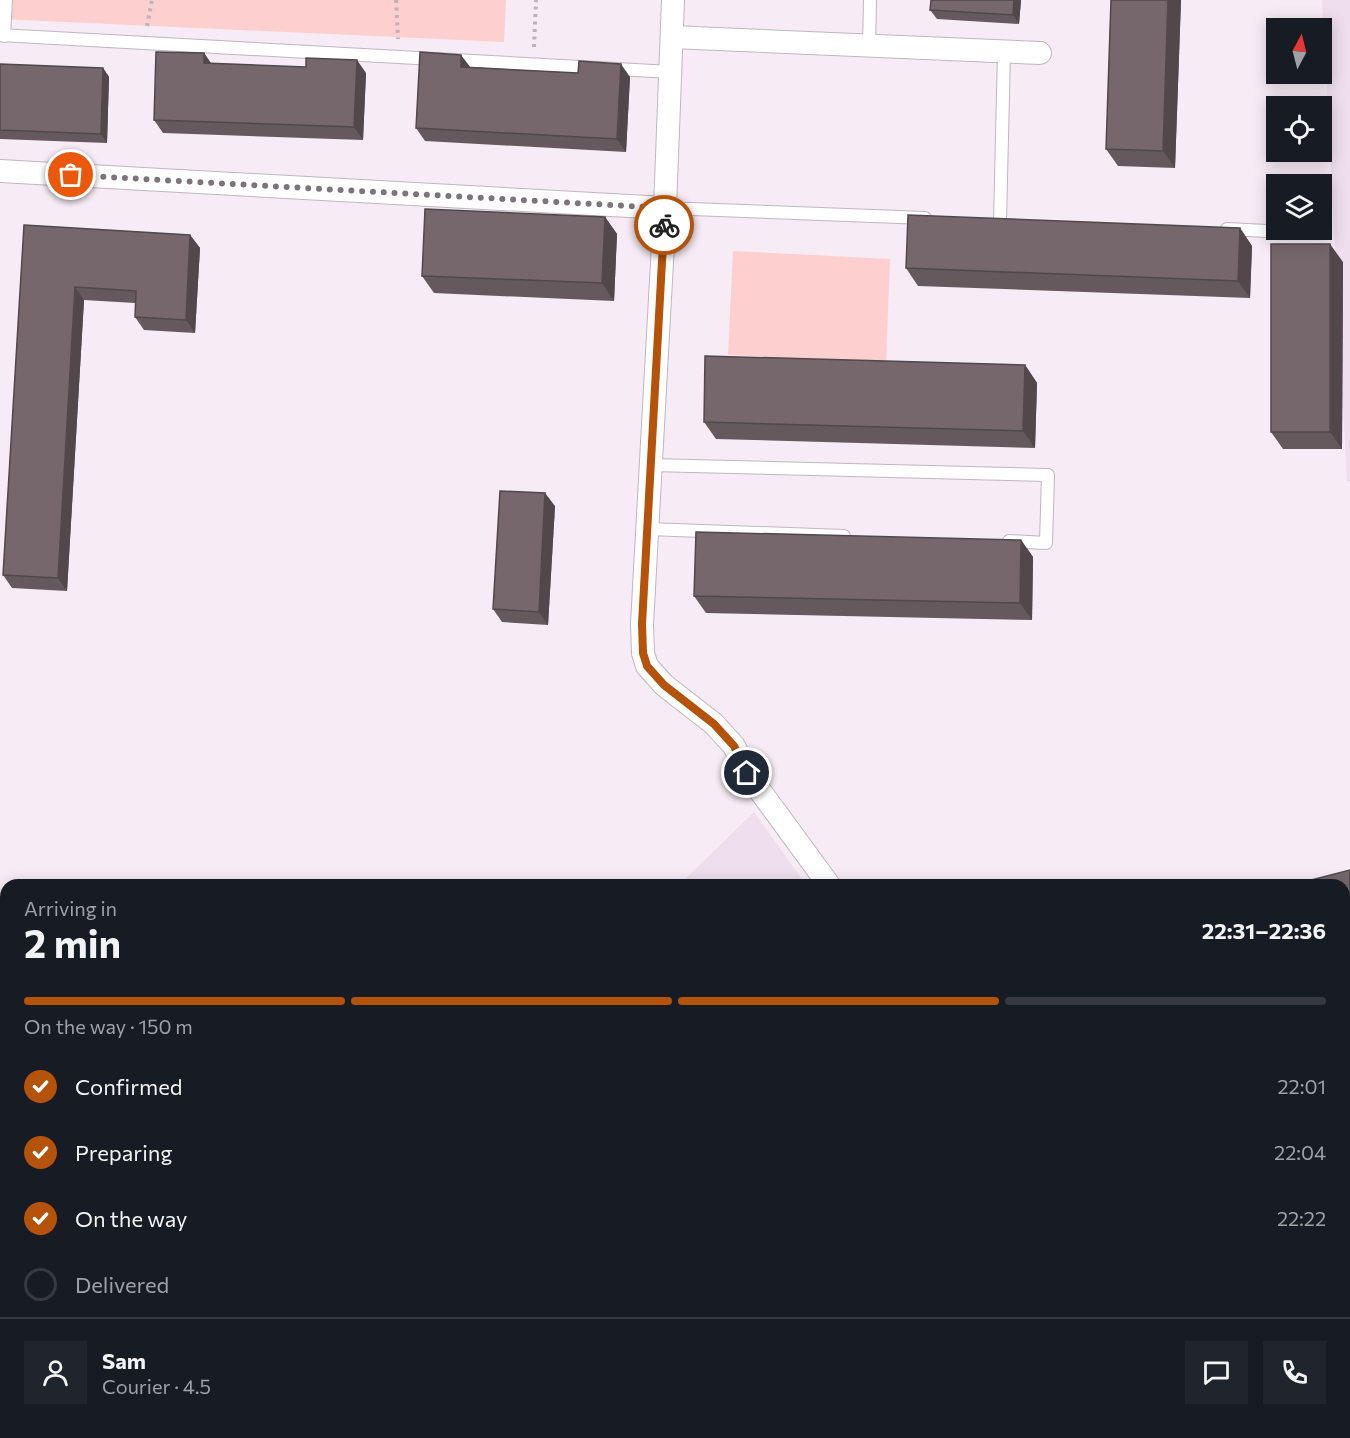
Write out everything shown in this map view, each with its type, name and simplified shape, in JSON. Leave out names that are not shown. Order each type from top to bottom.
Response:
[{"type":"street","points":[[673,0],[665,208],[642,624],[643,653],[647,666],[664,685],[714,724],[734,746],[747,773],[825,879]]},
{"type":"street","points":[[672,37],[1040,53]]},
{"type":"street","points":[[0,171],[665,208]]},
{"type":"lane","points":[[6,0],[2,35],[671,72]]},
{"type":"lane","points":[[869,46],[870,0]]},
{"type":"lane","points":[[1000,221],[1004,52]]},
{"type":"lane","points":[[665,208],[940,219]]},
{"type":"lane","points":[[1213,229],[1266,231]]},
{"type":"lane","points":[[651,465],[1048,475],[1046,543],[999,541]]},
{"type":"lane","points":[[648,529],[859,536]]},
{"type":"path","points":[[396,0],[398,57]]},
{"type":"path","points":[[533,65],[536,0]]},
{"type":"shaded area","points":[[0,0],[506,0],[504,42],[0,19]]},
{"type":"shaded area","points":[[1322,0],[1350,0],[1350,481],[1347,481],[1330,162],[1332,96],[1327,96],[1326,84],[1332,84],[1332,18],[1323,18]]},
{"type":"shaded area","points":[[733,251],[890,259],[886,363],[728,355]]},
{"type":"shaded area","points":[[754,812],[802,879],[685,879]]},
{"type":"building","points":[[931,0],[1014,0],[1013,15],[930,10]]},
{"type":"building","points":[[1111,0],[1168,0],[1163,151],[1106,149]]},
{"type":"building","points":[[156,52],[204,53],[204,63],[306,67],[306,58],[357,60],[354,127],[154,120]]},
{"type":"building","points":[[420,52],[461,55],[461,67],[578,73],[579,61],[621,64],[617,139],[416,128]]},
{"type":"building","points":[[0,64],[103,68],[101,134],[0,130]]},
{"type":"building","points":[[425,209],[605,217],[602,283],[422,276]]},
{"type":"building","points":[[908,215],[1240,228],[1238,281],[906,268]]},
{"type":"building","points":[[24,225],[190,235],[186,320],[135,317],[136,291],[75,287],[58,578],[3,575]]},
{"type":"building","points":[[1271,244],[1330,244],[1330,432],[1271,432]]},
{"type":"building","points":[[705,356],[1025,365],[1023,431],[704,422]]},
{"type":"building","points":[[500,491],[545,493],[539,612],[493,609]]},
{"type":"building","points":[[696,532],[1021,540],[1020,603],[694,596]]},
{"type":"building","points":[[1350,870],[1350,879],[1315,879]]},
{"type":"way so far","points":[[71,175],[665,208],[664,225]]},
{"type":"route","points":[[664,225],[642,624],[643,653],[647,666],[664,685],[714,724],[734,746],[747,773]]}]
